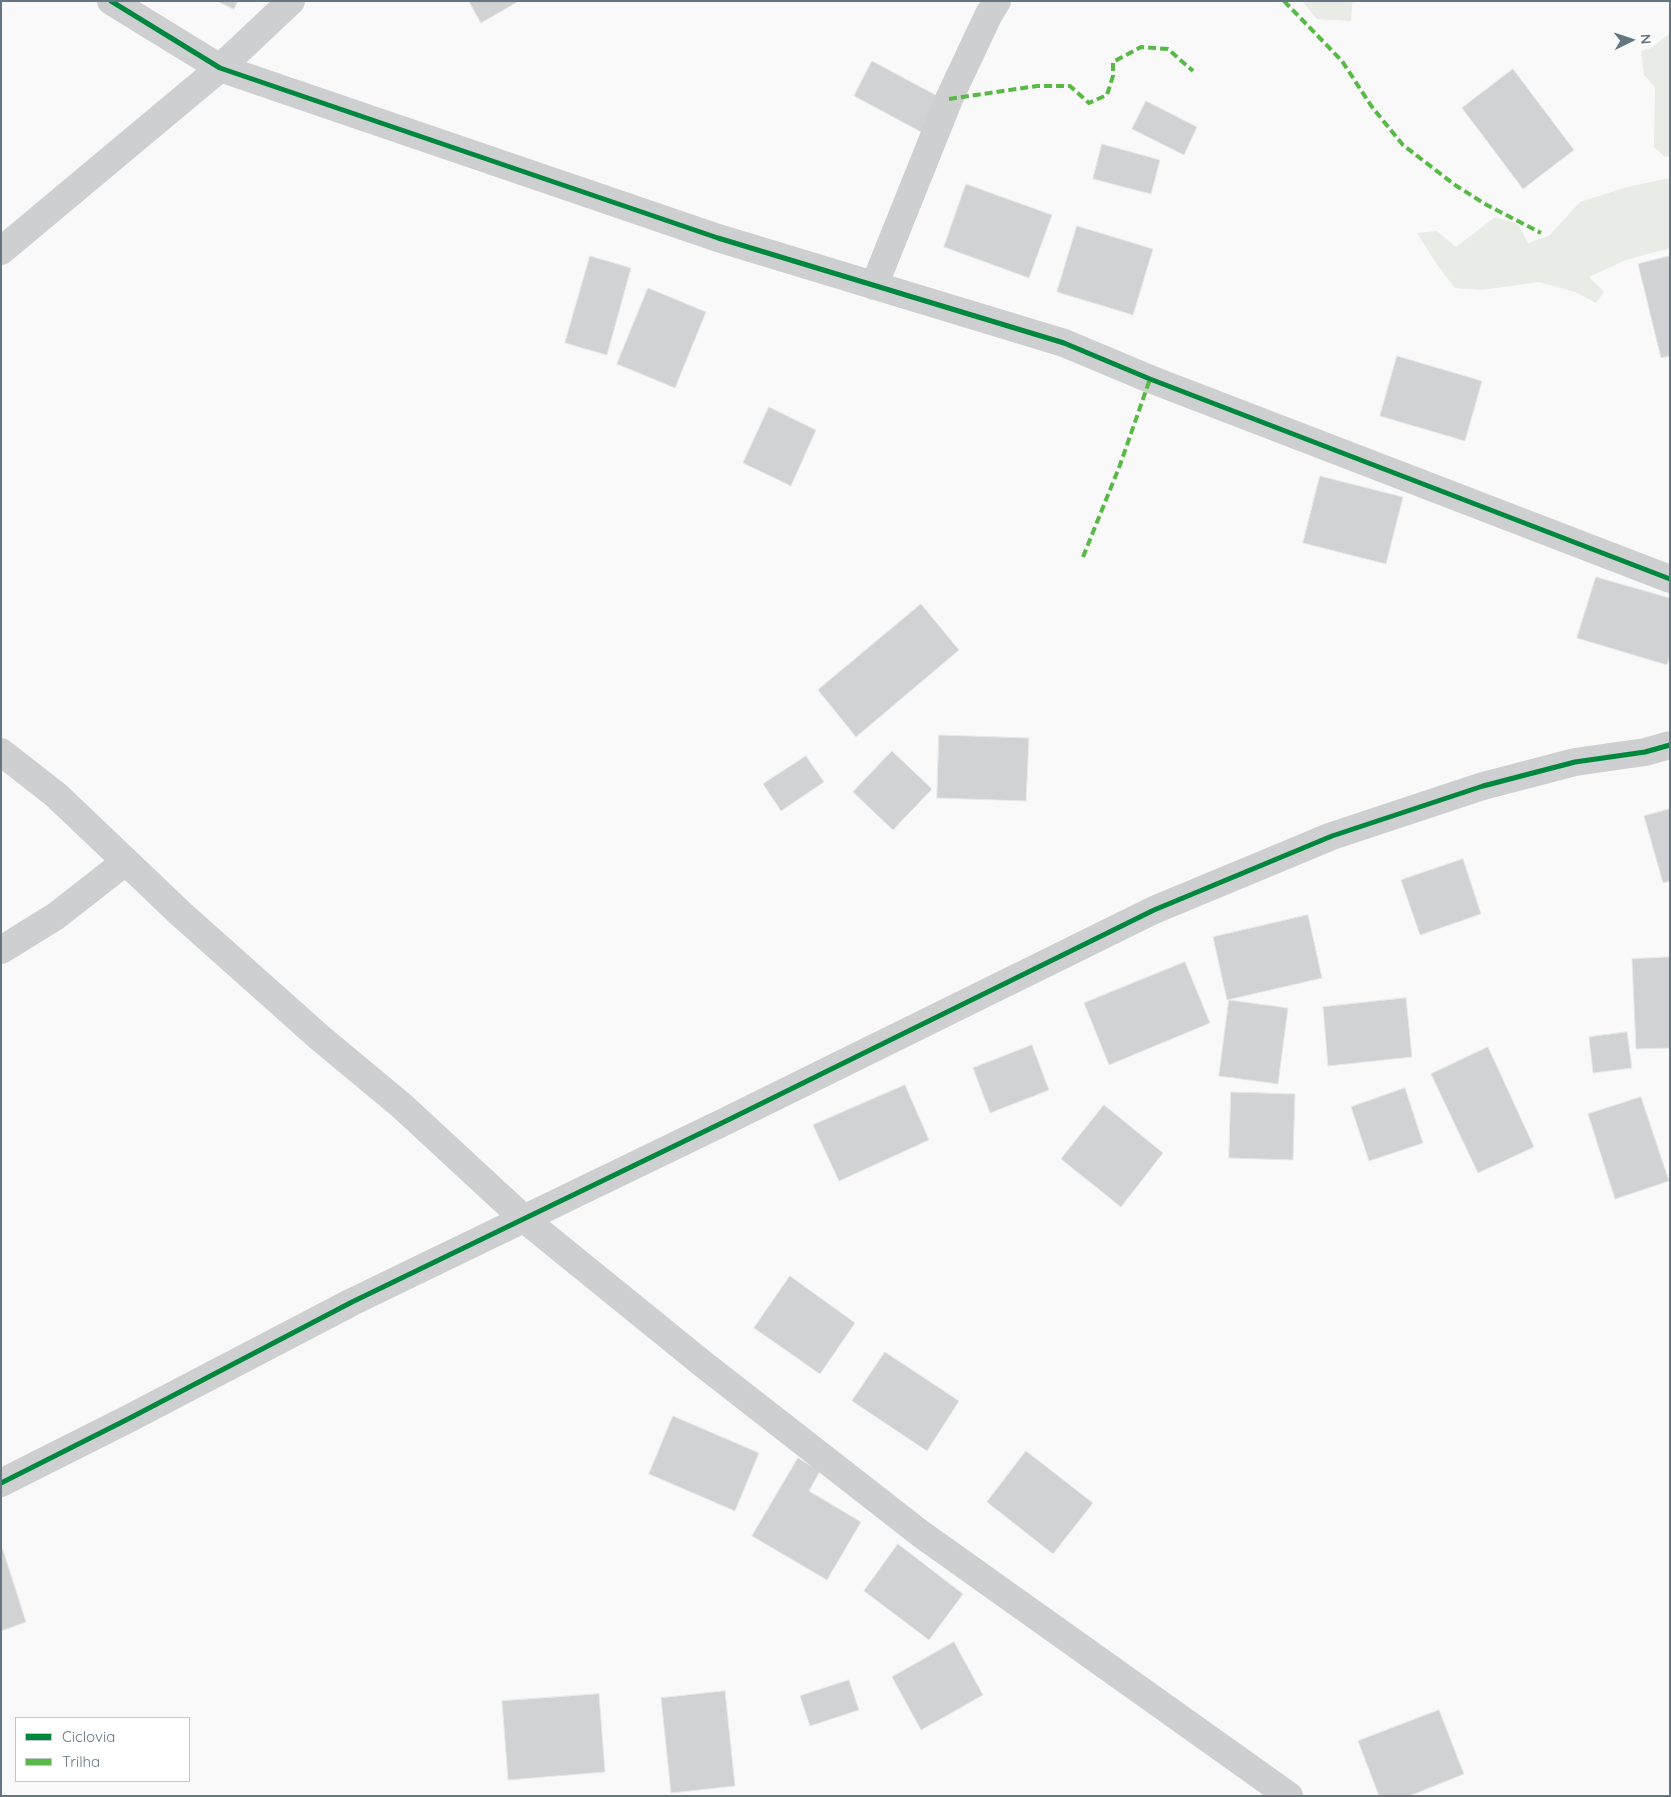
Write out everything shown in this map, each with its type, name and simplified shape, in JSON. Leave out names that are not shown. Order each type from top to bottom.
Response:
[{"type":"street","points":[[111,1],[220,68],[718,238],[1064,343],[1150,380],[1670,579]]},
{"type":"street","points":[[1,251],[220,68],[292,1]]},
{"type":"street","points":[[874,286],[949,99],[997,1]]},
{"type":"street","points":[[1,1483],[352,1302],[728,1120],[1154,910],[1332,836],[1483,786],[1575,762],[1644,752],[1670,745]]},
{"type":"street","points":[[1,752],[56,795],[125,862],[245,972],[402,1106],[523,1218],[703,1364],[921,1534],[1289,1796]]},
{"type":"street","points":[[1,950],[56,916],[125,862]]},
{"type":"shaded area","points":[[1302,1],[1354,1],[1352,4],[1351,21],[1317,19]]},
{"type":"shaded area","points":[[1670,33],[1670,157],[1664,156],[1654,147],[1655,87],[1644,75],[1641,51],[1651,48]]},
{"type":"shaded area","points":[[1670,178],[1670,248],[1626,260],[1589,277],[1604,292],[1596,303],[1575,292],[1539,282],[1482,290],[1455,288],[1417,233],[1437,231],[1456,247],[1495,217],[1518,224],[1528,243],[1549,236],[1580,202],[1627,187]]},
{"type":"building","points":[[217,1],[238,1],[234,9]]},
{"type":"building","points":[[469,1],[519,1],[481,23]]},
{"type":"building","points":[[872,61],[943,99],[925,134],[854,96]]},
{"type":"building","points":[[1513,69],[1574,150],[1523,189],[1462,108]]},
{"type":"building","points":[[1146,101],[1197,127],[1184,155],[1132,129]]},
{"type":"building","points":[[1102,144],[1160,160],[1151,194],[1093,179]]},
{"type":"building","points":[[966,184],[1052,215],[1029,278],[944,247]]},
{"type":"building","points":[[1077,226],[1153,249],[1133,315],[1057,292]]},
{"type":"building","points":[[590,256],[631,268],[607,355],[565,343]]},
{"type":"building","points":[[1670,256],[1670,356],[1661,358],[1638,264]]},
{"type":"building","points":[[648,288],[706,312],[675,388],[617,364]]},
{"type":"building","points":[[1397,356],[1482,381],[1465,441],[1380,416]]},
{"type":"building","points":[[769,407],[816,430],[791,486],[743,463]]},
{"type":"building","points":[[1320,476],[1403,497],[1386,564],[1303,543]]},
{"type":"building","points":[[1596,577],[1670,598],[1670,655],[1667,665],[1577,638]]},
{"type":"building","points":[[921,604],[959,650],[856,737],[818,690]]},
{"type":"building","points":[[939,735],[1029,738],[1026,801],[937,798]]},
{"type":"building","points":[[892,751],[932,789],[893,830],[853,792]]},
{"type":"building","points":[[806,756],[824,782],[781,811],[763,784]]},
{"type":"building","points":[[1670,809],[1670,881],[1663,883],[1644,816]]},
{"type":"building","points":[[1463,859],[1481,914],[1420,935],[1401,880]]},
{"type":"building","points":[[1308,915],[1322,978],[1227,1000],[1213,937]]},
{"type":"building","points":[[1670,957],[1670,1048],[1636,1049],[1632,959]]},
{"type":"building","points":[[1185,962],[1210,1023],[1109,1065],[1084,1003]]},
{"type":"building","points":[[1406,998],[1412,1057],[1328,1066],[1323,1007]]},
{"type":"building","points":[[1229,1000],[1288,1008],[1278,1084],[1219,1076]]},
{"type":"building","points":[[1627,1032],[1632,1068],[1593,1073],[1589,1037]]},
{"type":"building","points":[[1032,1045],[1049,1090],[990,1113],[973,1068]]},
{"type":"building","points":[[1488,1047],[1534,1147],[1478,1173],[1431,1074]]},
{"type":"building","points":[[905,1085],[929,1140],[839,1181],[813,1125]]},
{"type":"building","points":[[1405,1088],[1423,1143],[1369,1161],[1351,1107]]},
{"type":"building","points":[[1231,1092],[1295,1094],[1293,1160],[1229,1158]]},
{"type":"building","points":[[1641,1097],[1669,1181],[1615,1199],[1588,1114]]},
{"type":"building","points":[[1104,1105],[1163,1153],[1121,1207],[1061,1159]]},
{"type":"building","points":[[790,1276],[855,1323],[820,1374],[754,1328]]},
{"type":"building","points":[[885,1352],[959,1401],[927,1451],[852,1401]]},
{"type":"building","points":[[673,1416],[759,1453],[735,1511],[649,1474]]},
{"type":"building","points":[[1026,1451],[1093,1503],[1053,1554],[987,1502]]},
{"type":"building","points":[[798,1458],[820,1471],[809,1491],[861,1522],[827,1580],[752,1536]]},
{"type":"building","points":[[1,1544],[26,1622],[1,1631]]},
{"type":"building","points":[[898,1544],[963,1594],[929,1640],[864,1591]]},
{"type":"building","points":[[954,1642],[983,1695],[921,1730],[892,1677]]},
{"type":"building","points":[[849,1680],[859,1710],[810,1726],[800,1696]]},
{"type":"building","points":[[725,1691],[735,1786],[671,1793],[661,1698]]},
{"type":"building","points":[[599,1694],[605,1772],[508,1780],[502,1701]]},
{"type":"building","points":[[1439,1710],[1464,1774],[1409,1796],[1379,1796],[1358,1741]]},
{"type":"marked path","points":[[1284,1],[1342,61],[1372,107],[1403,145],[1455,185],[1485,204],[1541,233]]},
{"type":"marked path","points":[[949,99],[1037,86],[1070,86],[1089,103],[1107,95],[1113,76],[1113,62],[1141,47],[1168,49],[1193,71]]},
{"type":"marked path","points":[[1083,557],[1120,465],[1150,379]]},
{"type":"cycle path","points":[[111,1],[220,68],[718,238],[1064,343],[1150,379],[1670,579]]},
{"type":"cycle path","points":[[1,1483],[352,1302],[728,1120],[1154,910],[1332,836],[1483,786],[1575,762],[1645,752],[1670,745]]}]
